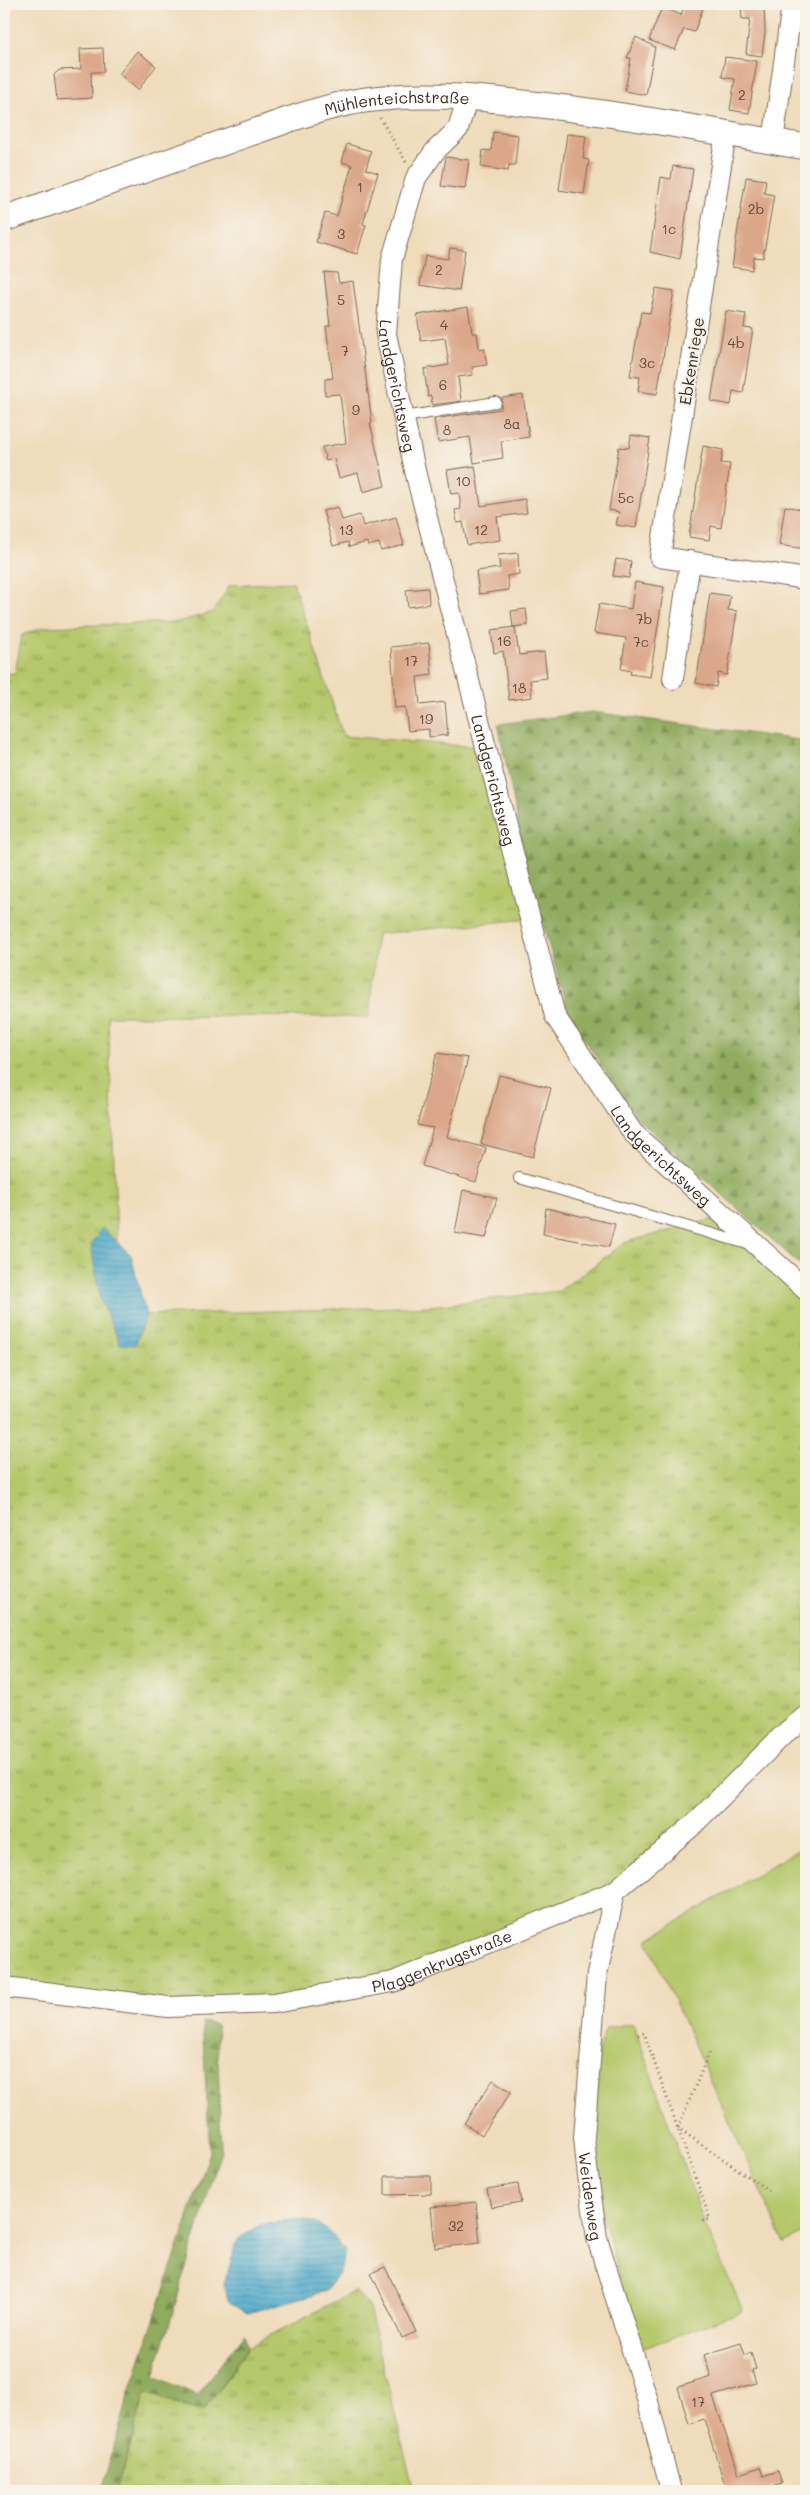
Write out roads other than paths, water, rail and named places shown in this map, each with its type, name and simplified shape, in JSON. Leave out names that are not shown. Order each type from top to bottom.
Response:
[{"type":"street","points":[[773,142],[792,4]]},
{"type":"street","name":"Mühlenteichstraße","points":[[4,219],[285,121],[328,107],[366,100],[437,95],[468,96],[570,108],[806,147]]},
{"type":"street","name":"Landgerichtsweg","points":[[468,96],[458,129],[436,151],[416,178],[392,259],[386,334],[416,475],[555,1016],[633,1133],[806,1290]]},
{"type":"street","name":"Ebkenriege","points":[[726,134],[660,556],[806,579]]},
{"type":"street","points":[[673,679],[690,561]]},
{"type":"street","name":"Plaggenkrugstraße","points":[[4,1987],[168,2007],[274,2003],[393,1982],[615,1891],[692,1826],[784,1734],[806,1716]]},
{"type":"street","name":"Weidenweg","points":[[615,1891],[596,1974],[584,2137],[597,2238],[647,2398],[671,2491]]},
{"type":"lane","points":[[404,417],[496,402]]},
{"type":"lane","points":[[519,1178],[759,1247]]},
{"type":"water","points":[[102,1228],[131,1255],[146,1315],[135,1345],[120,1344],[100,1299],[91,1245]]},
{"type":"water","points":[[296,2219],[312,2222],[324,2228],[345,2251],[340,2271],[326,2291],[247,2313],[228,2301],[224,2283],[238,2239],[260,2225]]}]
